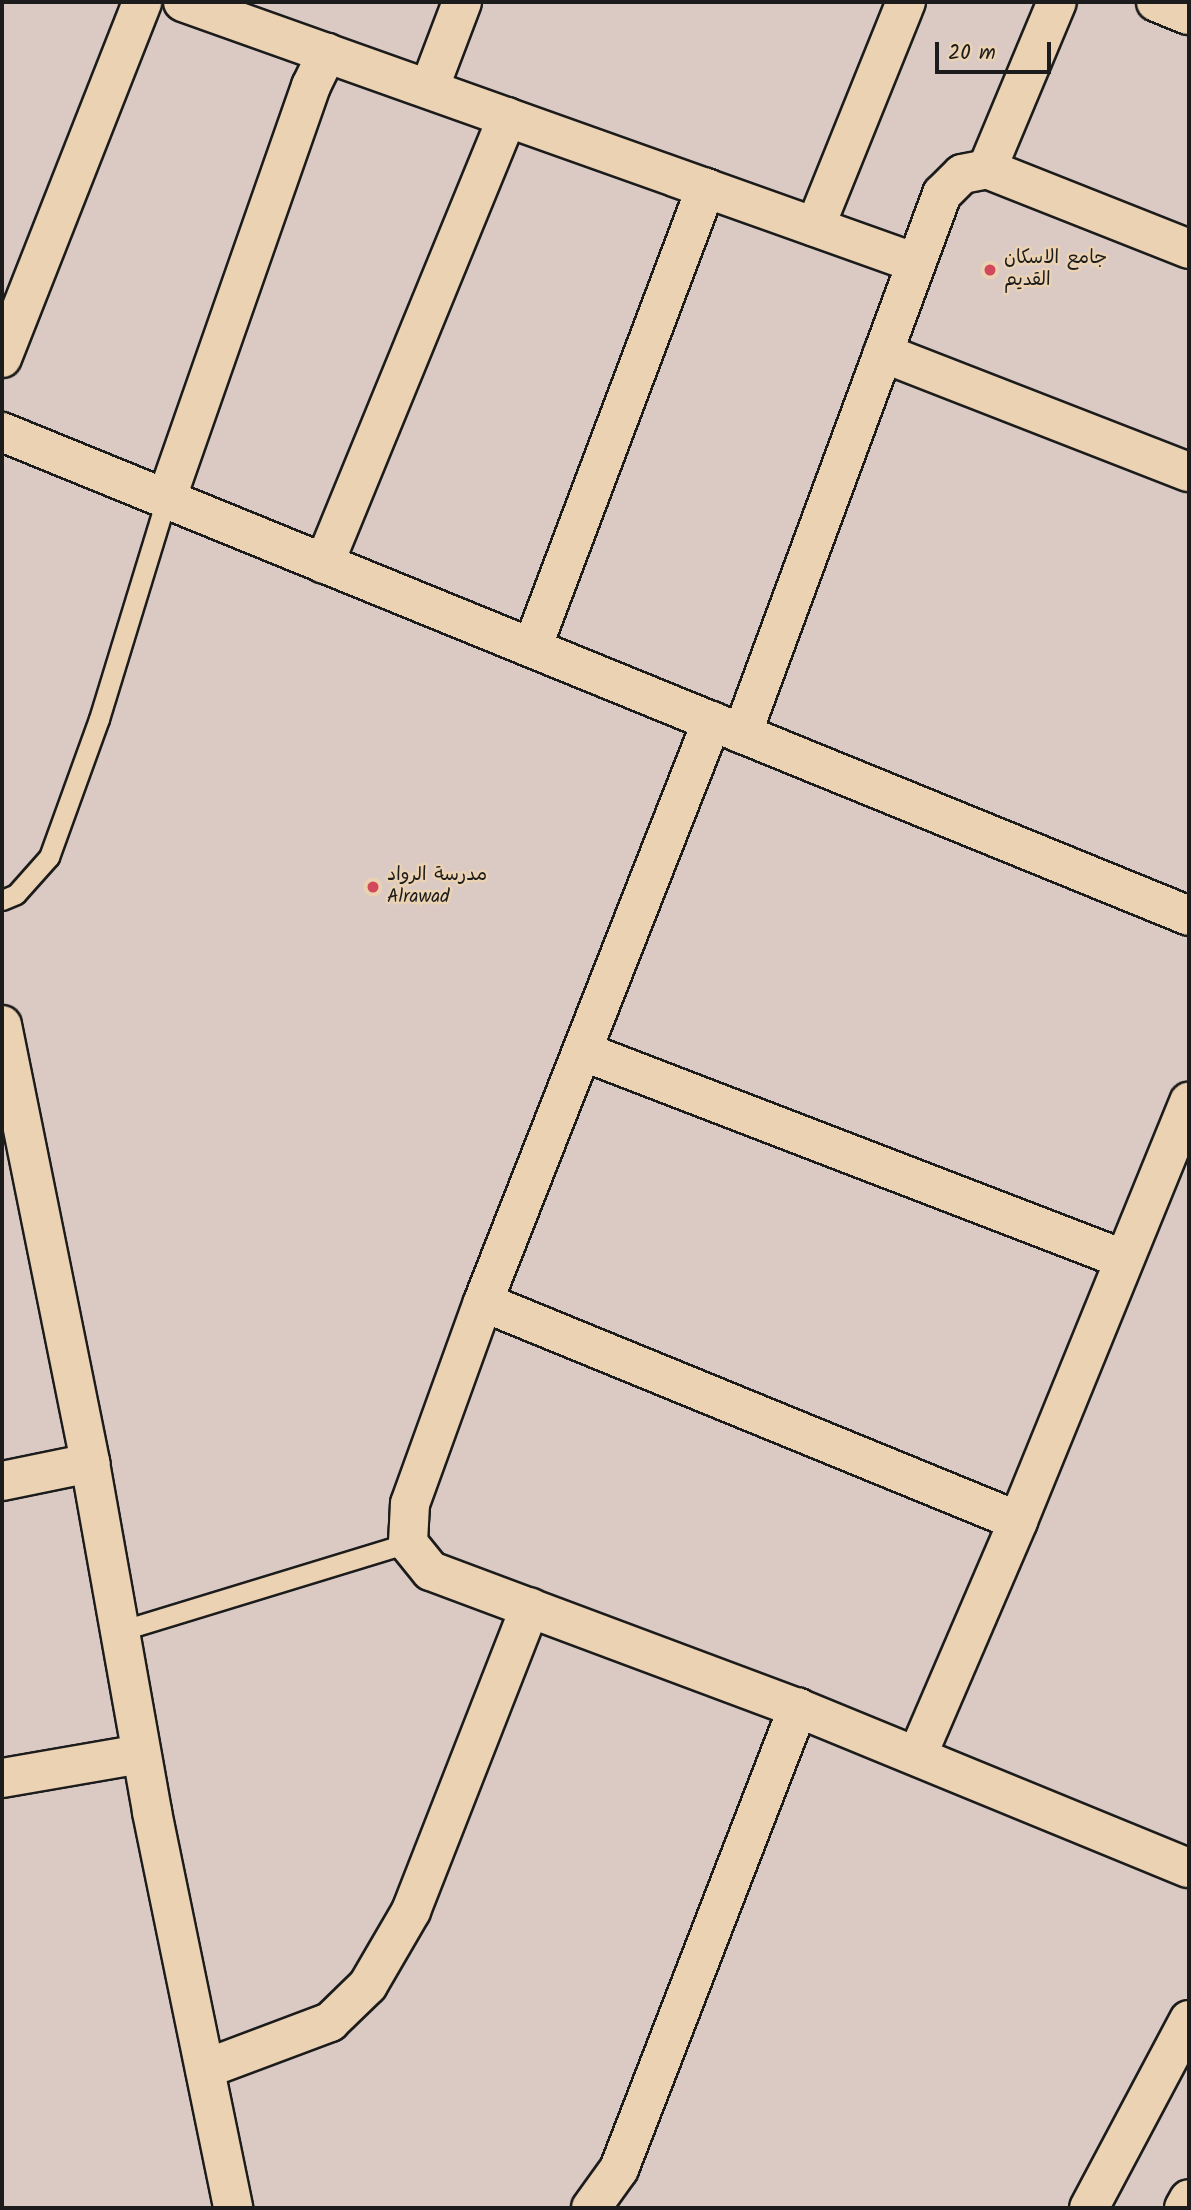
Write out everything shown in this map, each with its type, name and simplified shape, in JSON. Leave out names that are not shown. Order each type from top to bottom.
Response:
[{"type":"street","points":[[2,358],[142,2]]},
{"type":"street","points":[[183,2],[916,263]]},
{"type":"street","points":[[429,89],[462,2]]},
{"type":"street","points":[[816,227],[905,2]]},
{"type":"street","points":[[987,169],[1057,2]]},
{"type":"street","points":[[1156,2],[1189,15]]},
{"type":"street","points":[[166,500],[312,86],[327,53]]},
{"type":"street","points":[[324,564],[507,117]]},
{"type":"street","points":[[1189,250],[987,169],[961,174],[942,194],[883,352],[727,727],[582,1052],[483,1302],[410,1504],[408,1544],[431,1571],[798,1708],[1189,1868]]},
{"type":"street","points":[[532,648],[706,188]]},
{"type":"street","points":[[883,352],[1189,472]]},
{"type":"street","points":[[2,432],[1189,916]]},
{"type":"street","points":[[2,1025],[18,1195],[90,1463],[141,1754],[233,2208]]},
{"type":"street","points":[[582,1052],[1123,1259]]},
{"type":"street","points":[[917,1756],[1018,1521],[1189,1101]]},
{"type":"street","points":[[483,1302],[1018,1521]]},
{"type":"street","points":[[2,1481],[90,1463]]},
{"type":"street","points":[[205,2068],[330,2022],[368,1985],[411,1911],[530,1608]]},
{"type":"street","points":[[591,2208],[620,2169],[798,1708]]},
{"type":"street","points":[[2,1778],[141,1754]]},
{"type":"street","points":[[1089,2208],[1189,2020]]},
{"type":"street","points":[[1184,2208],[1189,2199]]},
{"type":"lane","points":[[2,900],[16,894],[49,857],[99,719],[166,500]]},
{"type":"lane","points":[[120,1631],[408,1544]]},
{"type":"place","name":"جامع الاسكان القديم","points":[[990,270]]},
{"type":"place","name":"مدرسة الرواد Alrawad","points":[[373,887]]}]
